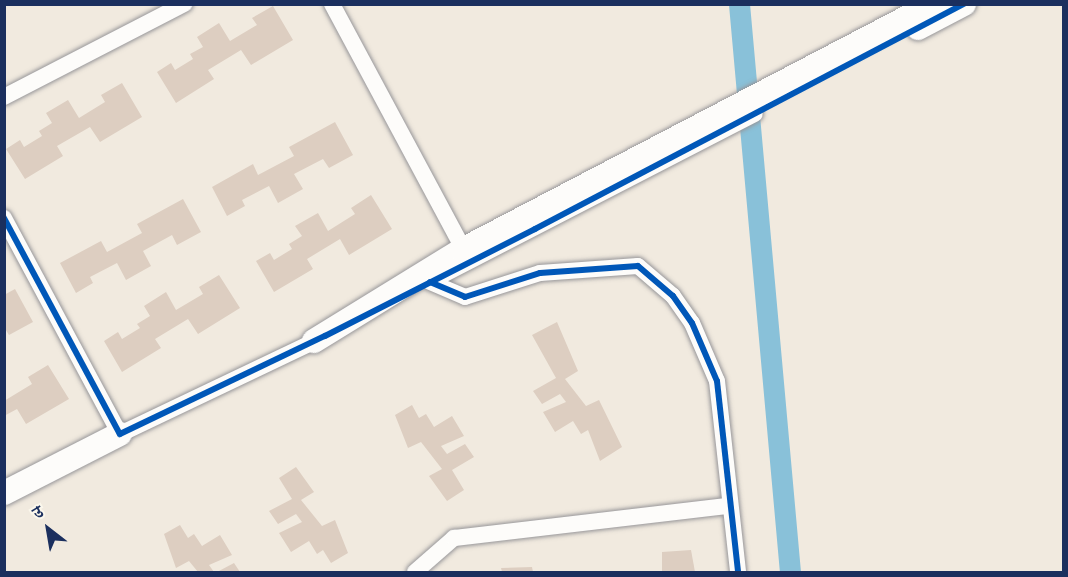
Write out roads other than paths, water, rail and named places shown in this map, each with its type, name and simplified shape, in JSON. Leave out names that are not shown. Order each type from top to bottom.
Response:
[{"type":"street","points":[[4,97],[184,4]]},
{"type":"street","points":[[332,4],[466,256]]},
{"type":"street","points":[[314,341],[466,256],[752,107],[933,4]]},
{"type":"street","points":[[752,107],[964,4]]},
{"type":"street","points":[[4,218],[120,434]]},
{"type":"street","points":[[4,493],[430,282],[466,256]]},
{"type":"street","points":[[430,282],[465,297],[540,273],[638,266],[673,296],[692,323],[717,381],[738,573]]},
{"type":"street","points":[[419,571],[454,538],[725,506]]},
{"type":"waterway","points":[[739,4],[790,572]]}]
